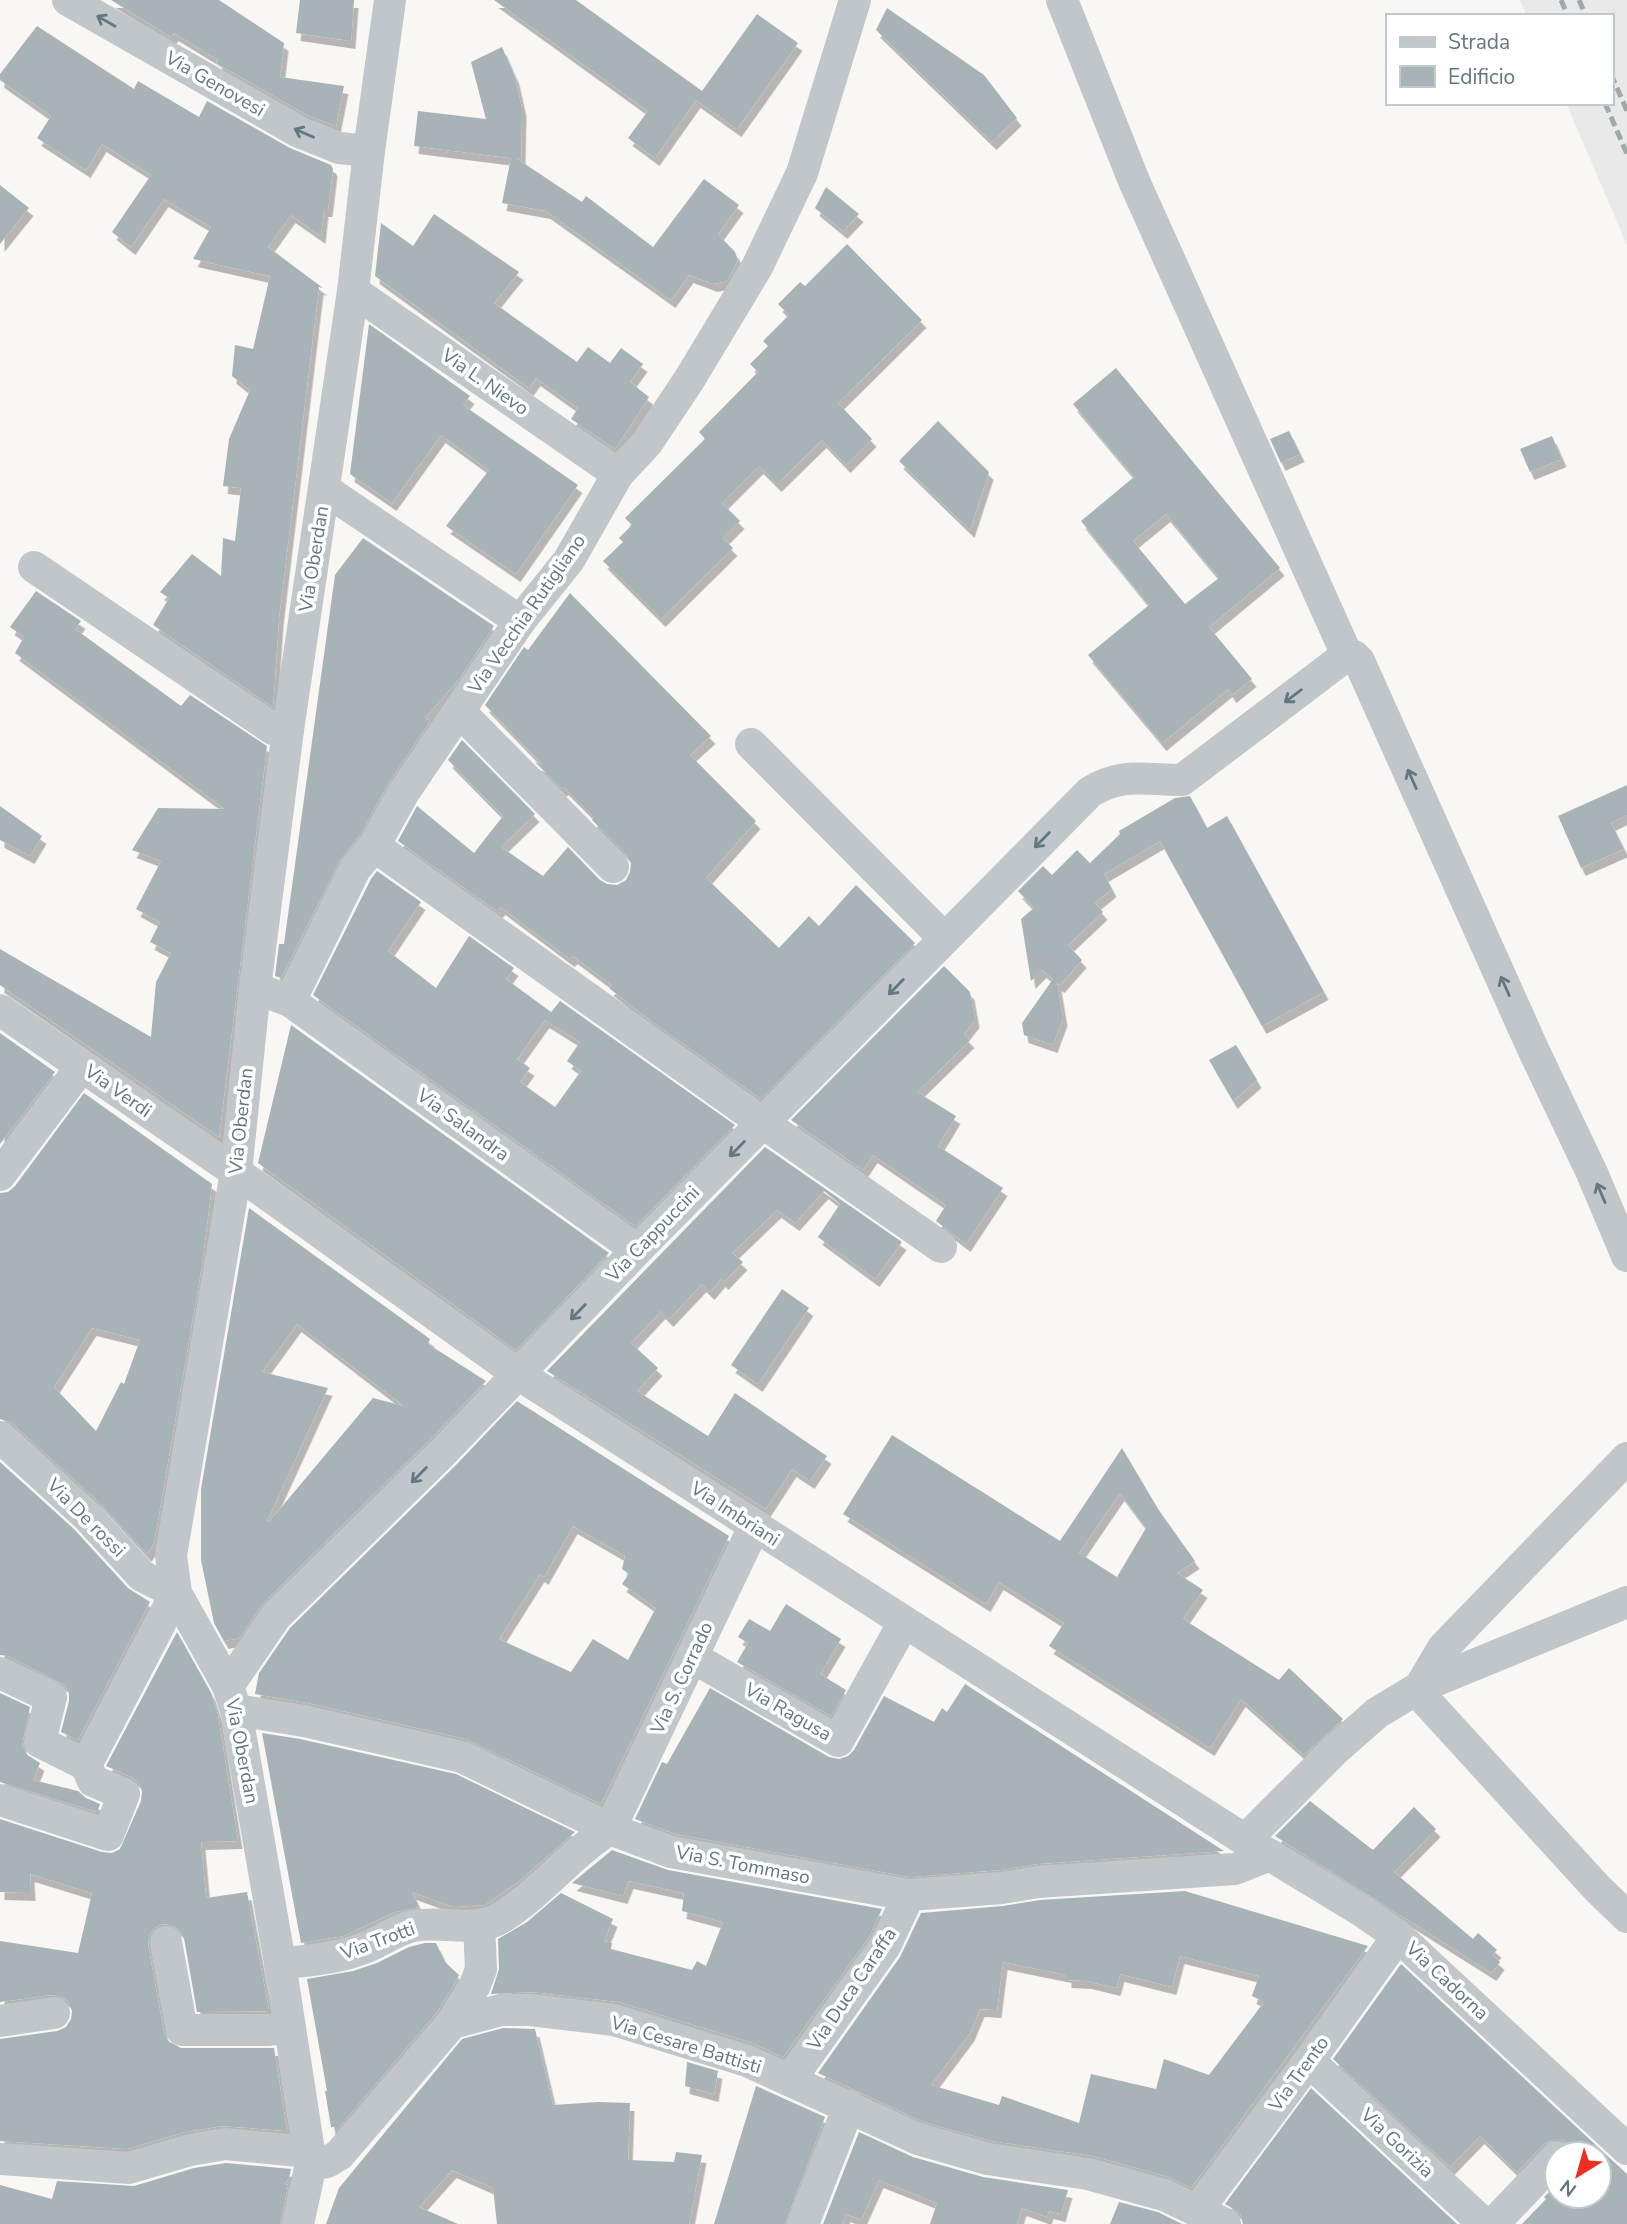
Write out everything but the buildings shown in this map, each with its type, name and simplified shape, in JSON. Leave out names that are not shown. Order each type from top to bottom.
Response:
[{"type":"street","name":"Via Genovesi","points":[[68,0],[299,132],[339,148],[369,151]]},
{"type":"street","name":"Via Oberdan","points":[[298,2224],[310,2158],[280,1963],[232,1698],[176,1593],[171,1555],[236,1172],[255,988],[288,730],[353,291],[390,0]]},
{"type":"street","name":"Via Vecchia Rutigliano","points":[[290,1001],[355,869],[374,846],[404,792],[520,621],[569,560],[618,474],[647,443],[682,391],[757,267],[802,173],[855,0]]},
{"type":"street","points":[[1062,0],[1134,181],[1347,655],[1354,656],[1359,661],[1627,1255]]},
{"type":"street","name":"Via L. Nievo","points":[[353,291],[618,474]]},
{"type":"street","points":[[324,489],[520,621]]},
{"type":"street","points":[[34,567],[273,729],[288,730]]},
{"type":"street","name":"Via Cappuccini","points":[[232,1698],[276,1616],[350,1546],[637,1250],[1090,792],[1106,782],[1128,777],[1182,780],[1347,655]]},
{"type":"street","points":[[459,711],[613,867]]},
{"type":"street","points":[[751,744],[944,938]]},
{"type":"street","points":[[374,846],[941,1247]]},
{"type":"street","points":[[255,988],[290,1001]]},
{"type":"street","name":"Via Salandra","points":[[290,1001],[637,1250]]},
{"type":"street","name":"Via Verdi","points":[[0,1010],[236,1172]]},
{"type":"street","points":[[0,1175],[82,1066]]},
{"type":"street","name":"Via Imbriani","points":[[236,1172],[518,1374],[1258,1847]]},
{"type":"street","name":"Via De rossi","points":[[0,1437],[87,1516],[142,1576],[176,1593]]},
{"type":"street","points":[[1418,1688],[1443,1648],[1627,1458]]},
{"type":"street","name":"Via S. Corrado","points":[[610,1829],[754,1527]]},
{"type":"street","points":[[86,1765],[176,1593]]},
{"type":"street","points":[[1258,1847],[1336,1749],[1377,1713],[1418,1688],[1627,1602]]},
{"type":"street","name":"Via Ragusa","points":[[692,1657],[838,1741],[904,1622]]},
{"type":"street","points":[[0,1673],[51,1697],[40,1742],[86,1765],[93,1781],[124,1794],[108,1835],[0,1800]]},
{"type":"street","points":[[1418,1688],[1597,1888],[1627,1917]]},
{"type":"street","name":"Via S. Tommaso","points":[[232,1698],[304,1721],[462,1757],[610,1829],[671,1852],[909,1895],[1002,1888],[1038,1882],[1235,1869],[1258,1847]]},
{"type":"street","name":"Via Trotti","points":[[280,1963],[344,1956],[409,1927],[439,1924],[479,1926],[491,1923],[531,1895],[589,1842],[610,1829]]},
{"type":"street","name":"Via Cadorna","points":[[1258,1847],[1398,1936],[1627,2149]]},
{"type":"street","name":"Via Duca Caraffa","points":[[790,2080],[885,1947],[909,1895]]},
{"type":"street","points":[[0,2159],[129,2168],[190,2150],[225,2144],[327,2162],[339,2155],[452,2023],[475,1985],[481,1969],[479,1926]]},
{"type":"street","name":"Via Trento","points":[[1211,2217],[1309,2061],[1398,1936]]},
{"type":"street","points":[[166,1942],[182,2030],[269,2030],[290,2027]]},
{"type":"street","name":"Via Cesare Battisti","points":[[452,2023],[501,2010],[530,2010],[614,2020],[747,2061],[918,2139],[988,2159],[1088,2174],[1164,2195],[1211,2217]]},
{"type":"street","points":[[0,2021],[54,2013]]},
{"type":"street","name":"Via Gorizia","points":[[1309,2061],[1484,2224]]},
{"type":"street","points":[[803,2224],[849,2106]]},
{"type":"street","points":[[1573,2140],[1594,2118]]},
{"type":"street","points":[[1493,2224],[1543,2171]]},
{"type":"shaded area","points":[[1520,0],[1627,0],[1627,245],[1567,105],[1613,105],[1613,14],[1526,14]]},
{"type":"railway","points":[[1561,0],[1567,14]]},
{"type":"railway","points":[[1579,0],[1585,14]]},
{"type":"railway","points":[[1613,79],[1627,111]]},
{"type":"railway","points":[[1606,105],[1627,154]]}]
